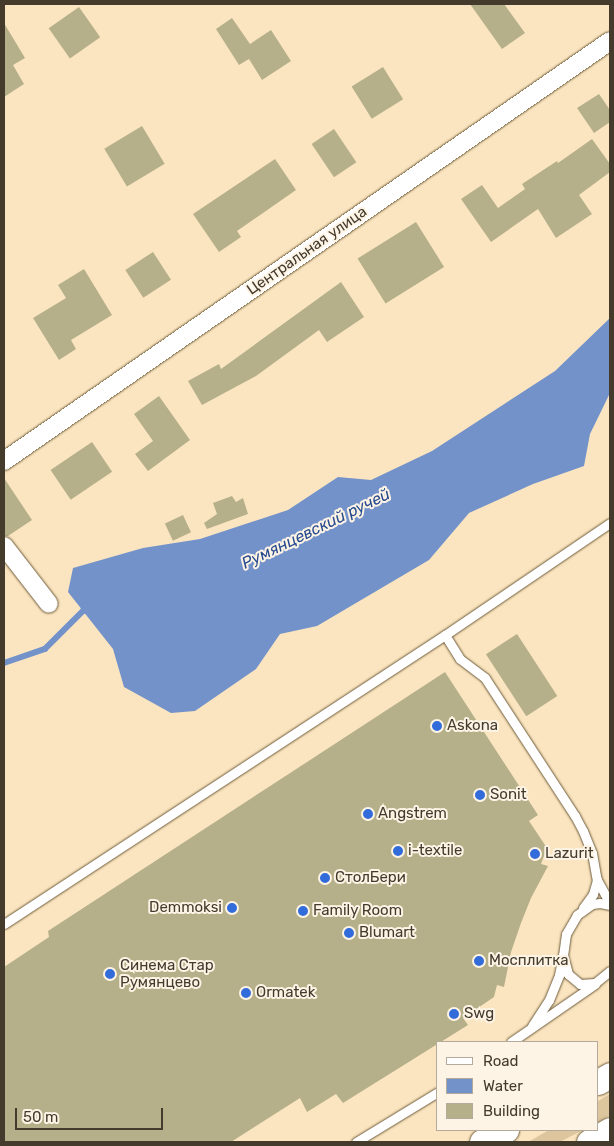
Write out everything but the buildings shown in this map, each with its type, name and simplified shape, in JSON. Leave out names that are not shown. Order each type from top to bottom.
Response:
[{"type":"main road","points":[[599,1081],[610,1075]]},
{"type":"main road","points":[[589,1142],[610,1130]]},
{"type":"main road","points":[[482,1142],[504,1131]]},
{"type":"street","name":"Центральная улица","points":[[4,461],[610,41]]},
{"type":"street","points":[[4,546],[49,604]]},
{"type":"lane","points":[[4,924],[445,635],[610,523]]},
{"type":"lane","points":[[445,635],[460,659],[485,678],[574,816],[583,831],[592,854],[597,880],[610,904]]},
{"type":"lane","points":[[529,1030],[549,1000],[559,974],[568,929],[592,894],[597,880]]},
{"type":"lane","points":[[580,912],[596,903],[610,904]]},
{"type":"lane","points":[[563,955],[568,974],[576,982],[587,985],[599,981]]},
{"type":"lane","points":[[512,1041],[599,981],[610,971]]},
{"type":"lane","points":[[356,1142],[436,1093]]},
{"type":"shaded area","points":[[610,1094],[610,1115],[599,1121],[599,1100]]},
{"type":"shaded area","points":[[547,1131],[581,1131],[560,1142],[528,1142]]},
{"type":"water","points":[[610,318],[610,393],[590,434],[584,466],[533,484],[469,513],[429,560],[317,626],[280,634],[256,669],[195,711],[171,713],[124,687],[113,649],[68,592],[73,568],[143,548],[200,539],[288,510],[338,477],[371,480],[432,451],[555,371]]},
{"type":"waterway","name":"Румянцевский ручей","points":[[4,663],[45,649],[83,611],[90,610]]},
{"type":"place","name":"Askona","points":[[437,726]]},
{"type":"place","name":"Sonit","points":[[480,795]]},
{"type":"place","name":"Angstrem","points":[[368,814]]},
{"type":"place","name":"i-textile","points":[[398,851]]},
{"type":"place","name":"Lazurit","points":[[535,854]]},
{"type":"place","name":"СтолБери","points":[[325,878]]},
{"type":"place","name":"Demmoksi","points":[[232,908]]},
{"type":"place","name":"Family Room","points":[[303,911]]},
{"type":"place","name":"Blumart","points":[[349,933]]},
{"type":"place","name":"Мосплитка","points":[[479,961]]},
{"type":"place","name":"Синема Стар Румянцево","points":[[110,974]]},
{"type":"place","name":"Ormatek","points":[[246,993]]},
{"type":"place","name":"Swg","points":[[454,1014]]}]
